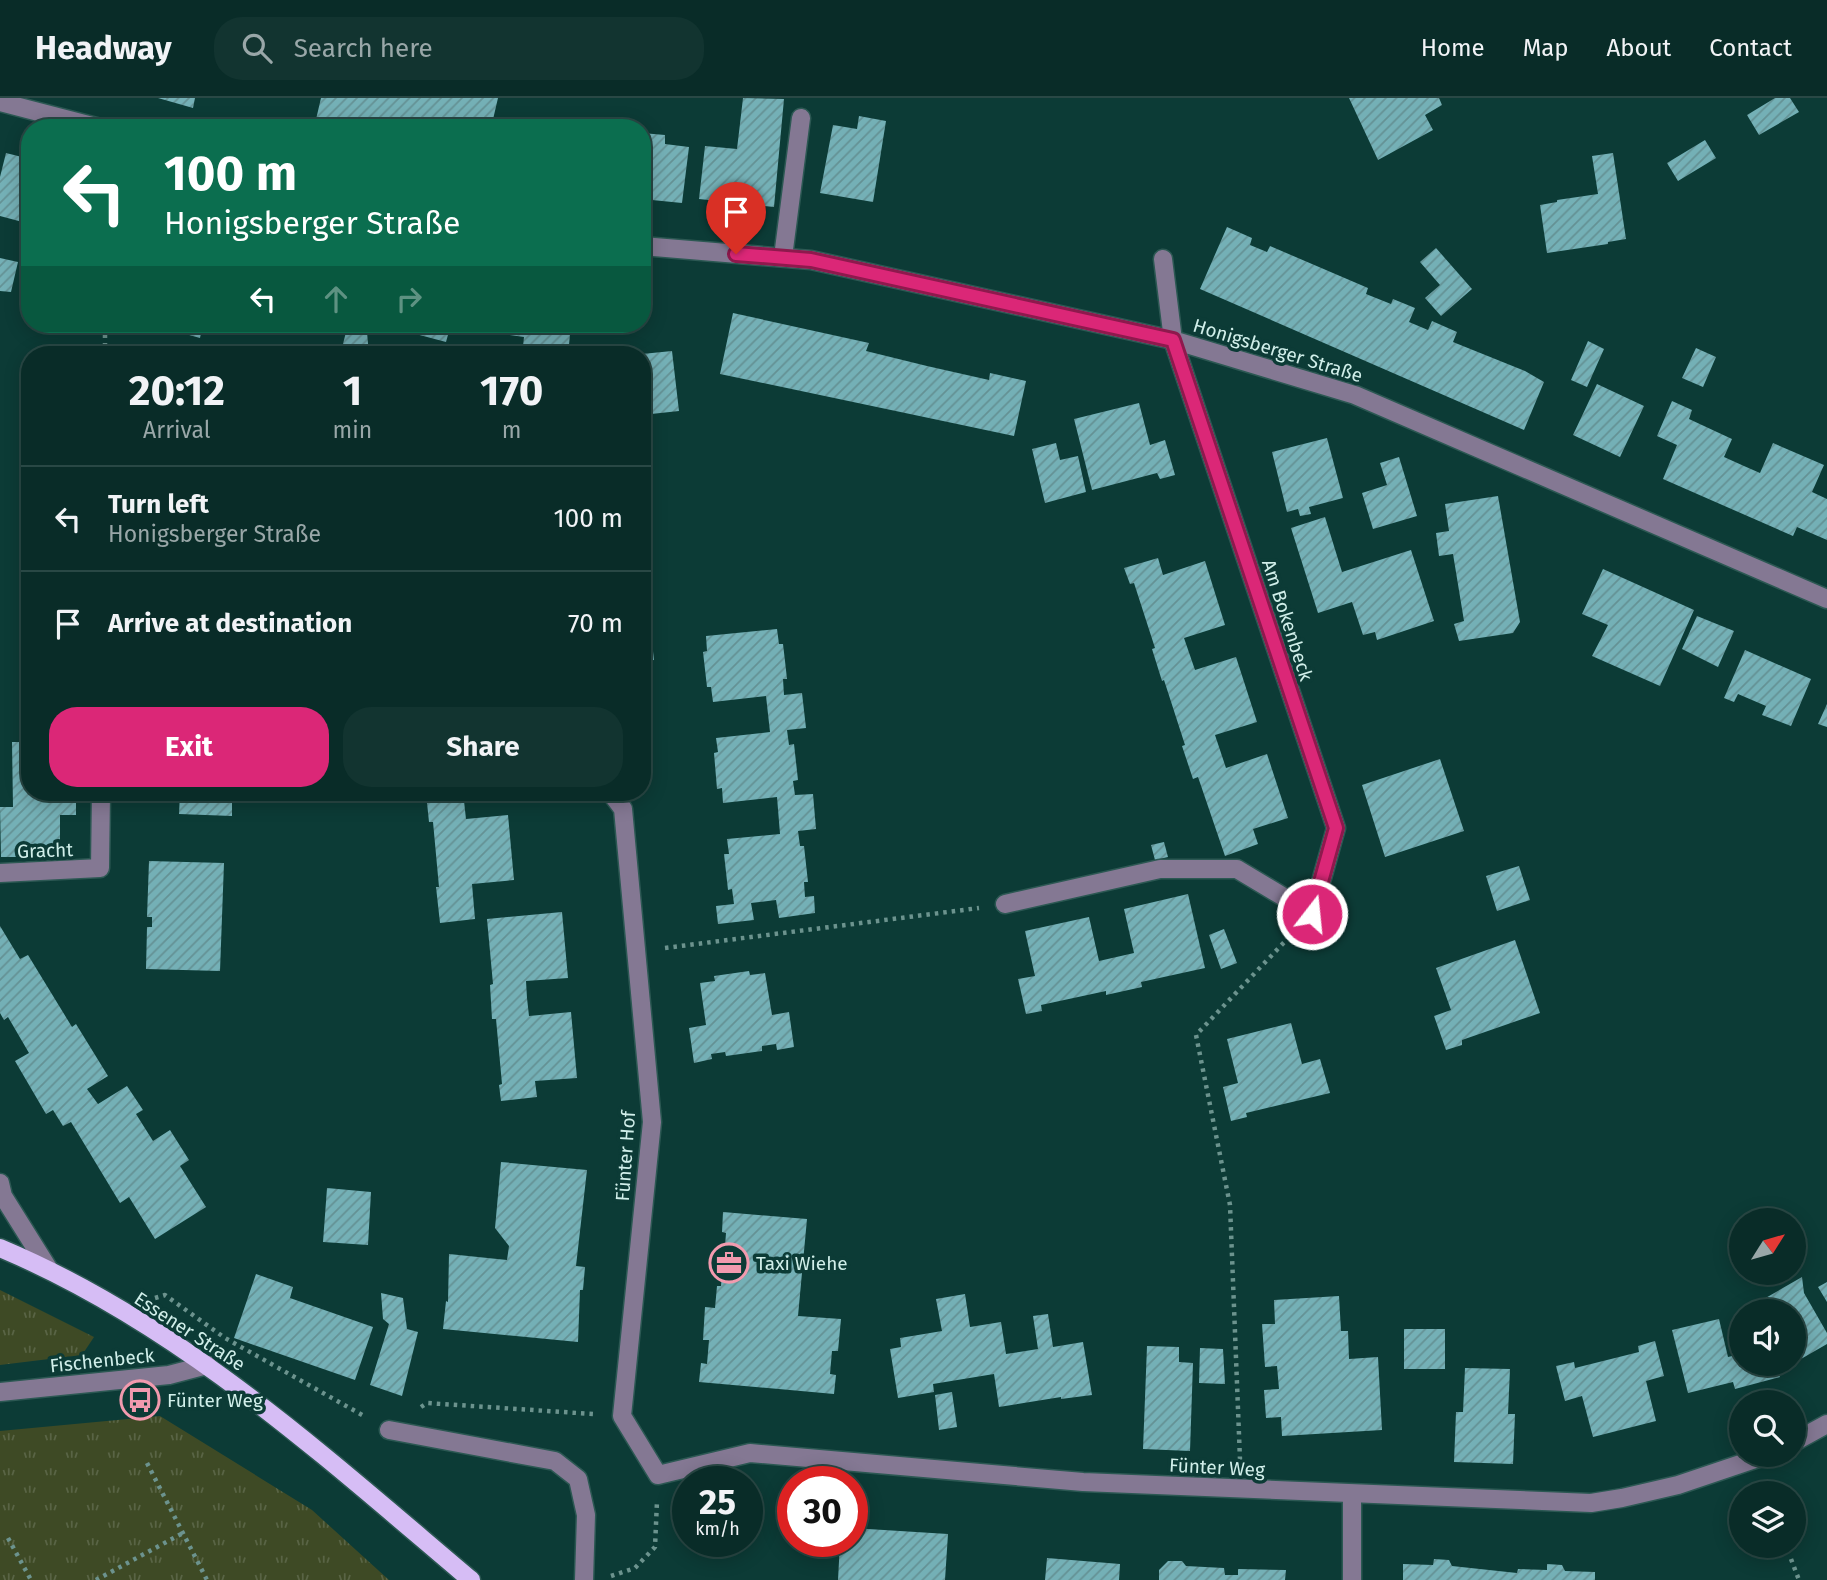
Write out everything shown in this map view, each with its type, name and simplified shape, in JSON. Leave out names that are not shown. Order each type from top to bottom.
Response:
[{"type":"main road","name":"Essener Straße","points":[[0,1248],[48,1268],[168,1338],[207,1365],[256,1402],[471,1580]]},
{"type":"street","points":[[0,102],[65,119]]},
{"type":"street","points":[[783,257],[801,118]]},
{"type":"street","name":"Honigsberger Straße","points":[[651,247],[811,260],[1173,340],[1355,395],[1827,599]]},
{"type":"street","name":"Am Bokenbeck","points":[[1163,259],[1173,340],[1336,828],[1312,914]]},
{"type":"street","name":"Gracht","points":[[0,873],[100,868],[101,801]]},
{"type":"street","name":"Fünter Hof","points":[[618,801],[624,809],[652,1122],[622,1416]]},
{"type":"street","points":[[1005,904],[1160,869],[1237,869],[1312,914]]},
{"type":"street","points":[[0,1182],[3,1196],[48,1268]]},
{"type":"street","name":"Fischenbeck","points":[[0,1392],[169,1375],[207,1365]]},
{"type":"street","points":[[622,1416],[658,1475]]},
{"type":"street","points":[[1806,1435],[1827,1424]]},
{"type":"street","points":[[389,1430],[555,1461],[578,1479],[586,1515],[584,1580]]},
{"type":"street","name":"Fünter Weg","points":[[658,1475],[750,1453],[1083,1482],[1591,1503],[1678,1485],[1731,1467]]},
{"type":"street","points":[[1352,1494],[1352,1580]]},
{"type":"path","points":[[636,951],[1005,904]]},
{"type":"path","points":[[1241,1489],[1230,1205],[1196,1035],[1312,914]]},
{"type":"path","points":[[114,1307],[165,1296],[225,1338],[389,1430],[427,1403],[622,1416]]},
{"type":"path","points":[[147,1463],[207,1580]]},
{"type":"path","points":[[610,1576],[635,1568],[656,1547],[658,1475]]},
{"type":"path","points":[[96,1580],[183,1534]]},
{"type":"path","points":[[8,1538],[31,1580]]},
{"type":"path","points":[[1791,1559],[1799,1580]]},
{"type":"green space","points":[[0,1290],[94,1337],[82,1355],[0,1365]]},
{"type":"green space","points":[[160,1416],[312,1510],[389,1580],[0,1580],[0,1431]]},
{"type":"building","points":[[158,98],[195,98],[193,108]]},
{"type":"building","points":[[321,98],[498,98],[493,119],[316,119]]},
{"type":"building","points":[[743,98],[784,99],[774,207],[699,199],[705,146],[737,149]]},
{"type":"building","points":[[1349,98],[1439,98],[1442,105],[1425,115],[1433,130],[1378,160]]},
{"type":"building","points":[[1775,98],[1790,98],[1799,112],[1759,135],[1747,115]]},
{"type":"building","points":[[859,116],[886,121],[873,202],[820,193],[833,125],[857,129]]},
{"type":"building","points":[[651,134],[665,135],[665,144],[689,147],[682,203],[651,200]]},
{"type":"building","points":[[1705,140],[1716,158],[1678,181],[1667,163]]},
{"type":"building","points":[[6,153],[21,157],[21,222],[0,216],[0,177]]},
{"type":"building","points":[[1613,153],[1626,239],[1547,253],[1540,205],[1598,194],[1592,156]]},
{"type":"building","points":[[1227,227],[1252,238],[1250,245],[1267,252],[1270,246],[1368,288],[1366,294],[1391,304],[1393,299],[1415,308],[1409,322],[1428,330],[1432,321],[1457,332],[1453,342],[1525,371],[1544,382],[1524,430],[1200,289]]},
{"type":"building","points":[[1436,248],[1472,289],[1441,316],[1425,298],[1440,285],[1420,262]]},
{"type":"building","points":[[0,258],[18,262],[11,292],[0,291]]},
{"type":"building","points":[[733,313],[869,343],[866,351],[927,366],[989,380],[990,373],[1026,381],[1014,436],[720,374]]},
{"type":"building","points":[[182,333],[201,333],[200,338]]},
{"type":"building","points":[[346,333],[367,333],[368,346],[342,346]]},
{"type":"building","points":[[412,333],[448,333],[446,342]]},
{"type":"building","points":[[497,333],[570,333],[569,346],[523,346],[524,337]]},
{"type":"building","points":[[1588,341],[1604,349],[1587,387],[1571,380]]},
{"type":"building","points":[[1696,348],[1716,357],[1703,387],[1682,378]]},
{"type":"building","points":[[672,351],[679,411],[651,414],[651,353]]},
{"type":"building","points":[[1597,384],[1644,406],[1620,457],[1573,435]]},
{"type":"building","points":[[1672,401],[1692,410],[1689,419],[1732,439],[1724,457],[1760,473],[1773,443],[1824,465],[1812,492],[1827,499],[1827,540],[1797,527],[1793,536],[1663,479],[1677,445],[1657,436]]},
{"type":"building","points":[[1139,403],[1150,445],[1165,440],[1175,475],[1160,479],[1157,473],[1092,490],[1074,419]]},
{"type":"building","points":[[1327,438],[1343,498],[1309,507],[1311,514],[1300,516],[1298,509],[1287,512],[1272,452]]},
{"type":"building","points":[[1056,443],[1060,460],[1078,456],[1086,492],[1045,503],[1032,449]]},
{"type":"building","points":[[1399,457],[1417,516],[1373,529],[1362,493],[1387,485],[1380,463]]},
{"type":"building","points":[[1498,496],[1520,622],[1513,633],[1459,641],[1454,624],[1464,621],[1453,554],[1439,556],[1436,533],[1449,531],[1445,504]]},
{"type":"building","points":[[1325,517],[1342,572],[1411,550],[1434,621],[1377,640],[1375,632],[1363,635],[1352,602],[1318,613],[1291,528]]},
{"type":"building","points":[[1158,558],[1163,575],[1205,561],[1225,625],[1184,638],[1195,670],[1236,657],[1257,722],[1215,735],[1226,768],[1267,754],[1288,818],[1253,829],[1258,844],[1225,856],[1198,777],[1193,779],[1182,746],[1185,745],[1164,680],[1162,681],[1152,649],[1155,648],[1134,583],[1130,584],[1124,568]]},
{"type":"building","points":[[1603,569],[1694,610],[1660,686],[1592,656],[1608,625],[1582,614]]},
{"type":"building","points":[[1697,616],[1734,631],[1718,667],[1682,649]]},
{"type":"building","points":[[777,629],[779,644],[783,644],[787,679],[783,679],[784,695],[802,693],[806,728],[787,730],[789,745],[794,744],[798,780],[793,781],[795,795],[813,794],[816,829],[798,831],[800,846],[804,846],[808,882],[804,882],[805,897],[814,896],[815,913],[779,918],[776,900],[751,903],[754,920],[718,924],[716,906],[734,904],[732,889],[728,890],[724,854],[729,854],[727,839],[780,834],[777,797],[723,803],[722,788],[717,789],[714,753],[718,752],[716,738],[770,732],[766,696],[713,702],[711,687],[707,687],[703,652],[707,651],[706,636]]},
{"type":"building","points":[[651,633],[654,660],[651,660]]},
{"type":"building","points":[[1745,650],[1811,679],[1791,726],[1762,715],[1766,706],[1738,694],[1734,702],[1724,698]]},
{"type":"building","points":[[1827,704],[1827,727],[1818,724]]},
{"type":"building","points":[[12,742],[21,742],[21,801],[76,801],[76,815],[60,815],[60,857],[1,857],[0,807],[13,807]]},
{"type":"building","points":[[1440,759],[1464,831],[1385,857],[1362,785]]},
{"type":"building","points":[[180,801],[232,801],[232,816],[179,814]]},
{"type":"building","points":[[427,801],[464,801],[466,819],[508,815],[514,880],[472,884],[475,919],[440,923],[433,822],[429,822]]},
{"type":"building","points":[[1164,842],[1168,857],[1155,860],[1151,845]]},
{"type":"building","points":[[149,861],[224,863],[220,971],[146,969],[147,927],[152,927],[152,917],[147,917]]},
{"type":"building","points":[[1519,866],[1530,900],[1497,911],[1486,876]]},
{"type":"building","points":[[1188,894],[1205,968],[1141,982],[1142,987],[1106,995],[1106,991],[1041,1005],[1042,1011],[1026,1014],[1018,979],[1035,976],[1025,931],[1089,917],[1099,961],[1134,953],[1124,909]]},
{"type":"building","points":[[562,912],[568,978],[526,981],[527,998],[529,1016],[571,1012],[577,1078],[535,1081],[537,1097],[501,1101],[496,1019],[492,1019],[490,985],[493,984],[487,919]]},
{"type":"building","points":[[0,926],[20,959],[28,955],[72,1027],[76,1024],[108,1076],[87,1089],[98,1104],[127,1086],[143,1110],[136,1114],[153,1141],[170,1130],[189,1160],[180,1166],[206,1207],[155,1239],[129,1197],[120,1203],[71,1122],[63,1126],[53,1110],[46,1114],[15,1061],[29,1053],[8,1017],[4,1020],[0,1013]]},
{"type":"building","points":[[1224,929],[1237,963],[1221,969],[1209,935]]},
{"type":"building","points":[[1515,940],[1540,1013],[1462,1040],[1462,1045],[1446,1050],[1434,1016],[1451,1010],[1436,968]]},
{"type":"building","points":[[749,971],[750,975],[765,973],[772,1015],[789,1012],[794,1047],[777,1050],[776,1044],[762,1046],[762,1051],[726,1056],[725,1052],[711,1054],[712,1059],[694,1063],[689,1028],[706,1025],[700,983],[715,981],[714,976]]},
{"type":"building","points":[[1291,1023],[1302,1064],[1320,1059],[1330,1093],[1246,1113],[1247,1117],[1231,1121],[1223,1087],[1238,1083],[1227,1039]]},
{"type":"building","points":[[501,1162],[587,1170],[576,1266],[585,1267],[583,1290],[580,1290],[578,1342],[443,1329],[446,1301],[448,1302],[449,1254],[507,1260],[509,1246],[495,1228]]},
{"type":"building","points":[[327,1188],[371,1192],[368,1245],[323,1242]]},
{"type":"building","points":[[723,1212],[807,1219],[798,1316],[841,1319],[838,1351],[832,1351],[830,1374],[836,1375],[834,1394],[699,1382],[701,1363],[707,1364],[709,1340],[703,1340],[705,1307],[715,1308],[717,1286],[721,1286],[722,1273],[718,1273],[720,1245],[725,1246],[726,1233],[722,1232]]},
{"type":"building","points":[[256,1274],[293,1287],[290,1298],[373,1327],[355,1380],[234,1338]]},
{"type":"building","points":[[1827,1282],[1827,1302],[1818,1287]]},
{"type":"building","points":[[1788,1285],[1803,1285],[1804,1293],[1827,1333],[1827,1344],[1806,1356],[1806,1299],[1764,1299]]},
{"type":"building","points":[[381,1293],[403,1298],[407,1329],[418,1332],[402,1396],[370,1385],[389,1324],[383,1319]]},
{"type":"building","points":[[965,1294],[970,1327],[1001,1322],[1006,1354],[1038,1349],[1033,1316],[1048,1314],[1053,1347],[1083,1342],[1092,1395],[999,1407],[994,1374],[933,1384],[934,1392],[898,1398],[890,1349],[901,1347],[900,1338],[942,1331],[936,1299]]},
{"type":"building","points":[[1339,1296],[1341,1331],[1348,1331],[1349,1359],[1378,1357],[1382,1430],[1282,1436],[1281,1417],[1266,1418],[1264,1390],[1279,1389],[1277,1366],[1265,1367],[1262,1324],[1275,1324],[1274,1300]]},
{"type":"building","points":[[1719,1319],[1729,1357],[1729,1376],[1780,1377],[1735,1389],[1733,1382],[1688,1393],[1672,1330]]},
{"type":"building","points":[[1404,1329],[1445,1329],[1445,1369],[1404,1369]]},
{"type":"building","points":[[1655,1341],[1664,1376],[1646,1381],[1656,1421],[1593,1437],[1582,1396],[1565,1401],[1556,1366],[1574,1362],[1575,1368],[1639,1352],[1638,1346]]},
{"type":"building","points":[[1147,1346],[1179,1347],[1179,1362],[1193,1363],[1190,1451],[1143,1449]]},
{"type":"building","points":[[1200,1348],[1223,1349],[1225,1384],[1199,1383]]},
{"type":"building","points":[[1465,1368],[1510,1369],[1508,1414],[1515,1414],[1513,1464],[1454,1462],[1456,1412],[1463,1412]]},
{"type":"building","points":[[952,1392],[957,1427],[939,1430],[935,1395]]},
{"type":"building","points":[[868,1529],[948,1534],[945,1580],[838,1580],[839,1557],[868,1557]]},
{"type":"building","points":[[1047,1558],[1120,1564],[1119,1580],[1045,1580]]},
{"type":"building","points":[[1434,1559],[1449,1560],[1452,1566],[1517,1573],[1518,1569],[1547,1570],[1547,1564],[1562,1565],[1565,1571],[1595,1572],[1595,1580],[1403,1580],[1403,1564],[1433,1565]]},
{"type":"building","points":[[1168,1561],[1182,1561],[1186,1566],[1224,1568],[1225,1575],[1238,1575],[1238,1569],[1286,1570],[1285,1580],[1159,1580],[1159,1570]]},
{"type":"place","name":"Taxi Wiehe","points":[[729,1263]]},
{"type":"place","name":"Fünter Weg","points":[[140,1400]]},
{"type":"route","points":[[736,254],[811,260],[1173,340],[1336,828],[1312,914]]}]
